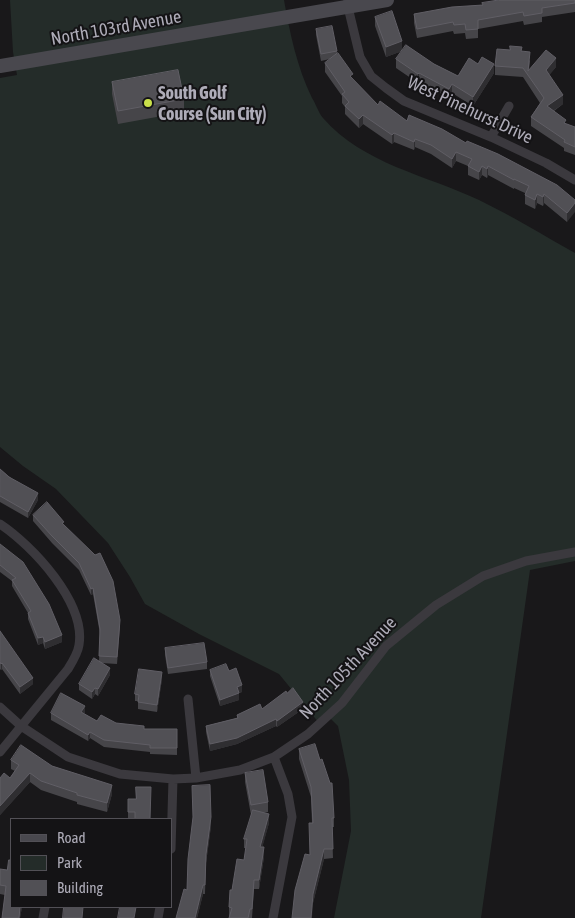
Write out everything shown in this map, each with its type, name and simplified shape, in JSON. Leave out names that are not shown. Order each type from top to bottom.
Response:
[{"type":"street","name":"North 103rd Avenue","points":[[0,66],[347,3],[387,0]]},
{"type":"street","name":"West Pinehurst Drive","points":[[347,3],[360,57],[371,76],[404,101],[491,137],[546,163],[575,180]]},
{"type":"street","points":[[491,137],[508,106]]},
{"type":"street","points":[[0,524],[22,542],[60,584],[74,608],[80,633],[75,658],[68,669],[0,752]]},
{"type":"street","name":"North 105th Avenue","points":[[0,707],[21,726],[68,757],[120,774],[173,779],[196,778],[240,770],[274,756],[308,734],[342,703],[386,646],[436,604],[483,576],[526,561],[575,552]]},
{"type":"street","points":[[188,699],[196,778]]},
{"type":"street","points":[[273,918],[292,817],[288,794],[274,756]]},
{"type":"street","points":[[172,818],[173,779]]},
{"type":"green space","name":"South Golf Course (Sun City)","points":[[10,0],[284,0],[302,74],[321,116],[339,134],[376,158],[479,200],[575,253],[575,561],[530,570],[481,918],[334,918],[351,831],[349,780],[338,726],[328,716],[319,723],[279,674],[199,634],[145,604],[108,543],[56,489],[0,447],[0,78],[17,75],[13,52]]},
{"type":"building","points":[[499,0],[575,0],[575,3],[542,8],[542,13],[524,16],[523,12],[478,20],[478,29],[466,30],[465,24],[454,25],[453,22],[417,29],[414,14],[452,7],[483,5],[482,3]]},
{"type":"building","points":[[392,11],[402,41],[386,47],[375,17]]},
{"type":"building","points":[[332,26],[337,51],[321,54],[316,29]]},
{"type":"building","points":[[406,45],[434,64],[458,76],[469,58],[478,64],[482,57],[494,64],[473,97],[452,84],[449,89],[418,74],[396,59]]},
{"type":"building","points":[[510,46],[522,47],[521,51],[530,52],[528,71],[546,50],[556,58],[546,70],[563,95],[547,106],[566,120],[564,123],[575,127],[575,147],[564,142],[565,140],[531,117],[544,98],[523,68],[495,66],[497,49],[510,50]]},
{"type":"building","points":[[338,53],[353,74],[350,76],[378,105],[380,101],[407,121],[409,115],[442,129],[466,143],[467,141],[498,154],[557,185],[575,200],[575,203],[567,213],[544,194],[543,197],[537,194],[535,200],[525,195],[529,186],[488,166],[487,169],[482,166],[479,172],[468,166],[472,159],[456,152],[452,159],[431,145],[415,139],[414,142],[394,133],[392,135],[363,115],[359,119],[345,106],[349,102],[342,94],[345,92],[325,63]]},
{"type":"building","points":[[178,70],[184,99],[118,111],[112,82]]},
{"type":"building","points":[[0,469],[9,477],[38,493],[28,512],[0,496]]},
{"type":"building","points":[[47,502],[64,522],[62,523],[95,555],[100,553],[113,581],[120,620],[117,657],[99,656],[100,629],[93,588],[91,589],[79,563],[33,515]]},
{"type":"building","points":[[0,544],[23,562],[49,604],[62,635],[45,642],[43,637],[38,638],[28,613],[31,611],[12,580],[16,578],[0,565]]},
{"type":"building","points":[[0,631],[33,678],[20,687],[0,662]]},
{"type":"building","points":[[204,643],[207,662],[168,668],[165,648]]},
{"type":"building","points":[[94,658],[110,668],[98,689],[95,688],[92,692],[79,684]]},
{"type":"building","points":[[226,664],[229,671],[236,668],[242,685],[237,687],[239,693],[220,700],[210,670]]},
{"type":"building","points":[[139,669],[162,672],[157,705],[138,702],[139,695],[135,694]]},
{"type":"building","points":[[293,688],[303,702],[277,721],[276,719],[237,738],[210,744],[206,726],[238,718],[237,715],[260,704],[262,709]]},
{"type":"building","points":[[61,693],[85,706],[81,712],[97,721],[101,715],[116,723],[144,726],[144,729],[177,729],[177,748],[150,748],[150,745],[104,740],[90,732],[88,735],[51,713]]},
{"type":"building","points":[[315,744],[330,783],[332,783],[333,849],[324,849],[313,894],[311,918],[292,918],[295,890],[305,854],[310,855],[309,823],[313,823],[311,787],[299,749]]},
{"type":"building","points":[[21,745],[52,766],[112,785],[107,803],[77,795],[77,793],[41,781],[30,773],[0,806],[0,778],[4,773],[10,778],[19,765],[11,760]]},
{"type":"building","points":[[263,770],[268,802],[251,805],[245,773]]},
{"type":"building","points":[[210,785],[211,817],[206,854],[205,885],[203,885],[195,918],[176,918],[184,889],[187,890],[188,859],[193,817],[192,786]]},
{"type":"building","points":[[136,787],[151,787],[150,818],[135,818],[135,812],[128,812],[128,799],[136,799]]},
{"type":"building","points":[[253,810],[269,814],[260,847],[264,847],[259,880],[254,880],[252,909],[250,909],[248,918],[229,918],[232,908],[229,907],[230,890],[232,890],[237,859],[244,860],[247,839],[244,839]]},
{"type":"building","points":[[10,860],[10,908],[20,908],[19,918],[2,918],[6,886],[0,885],[0,869],[7,870]]},
{"type":"building","points":[[64,908],[83,908],[82,918],[63,918]]},
{"type":"building","points":[[120,908],[136,908],[134,918],[118,918]]},
{"type":"place","name":"South Golf Course (Sun City)","points":[[148,103]]}]
